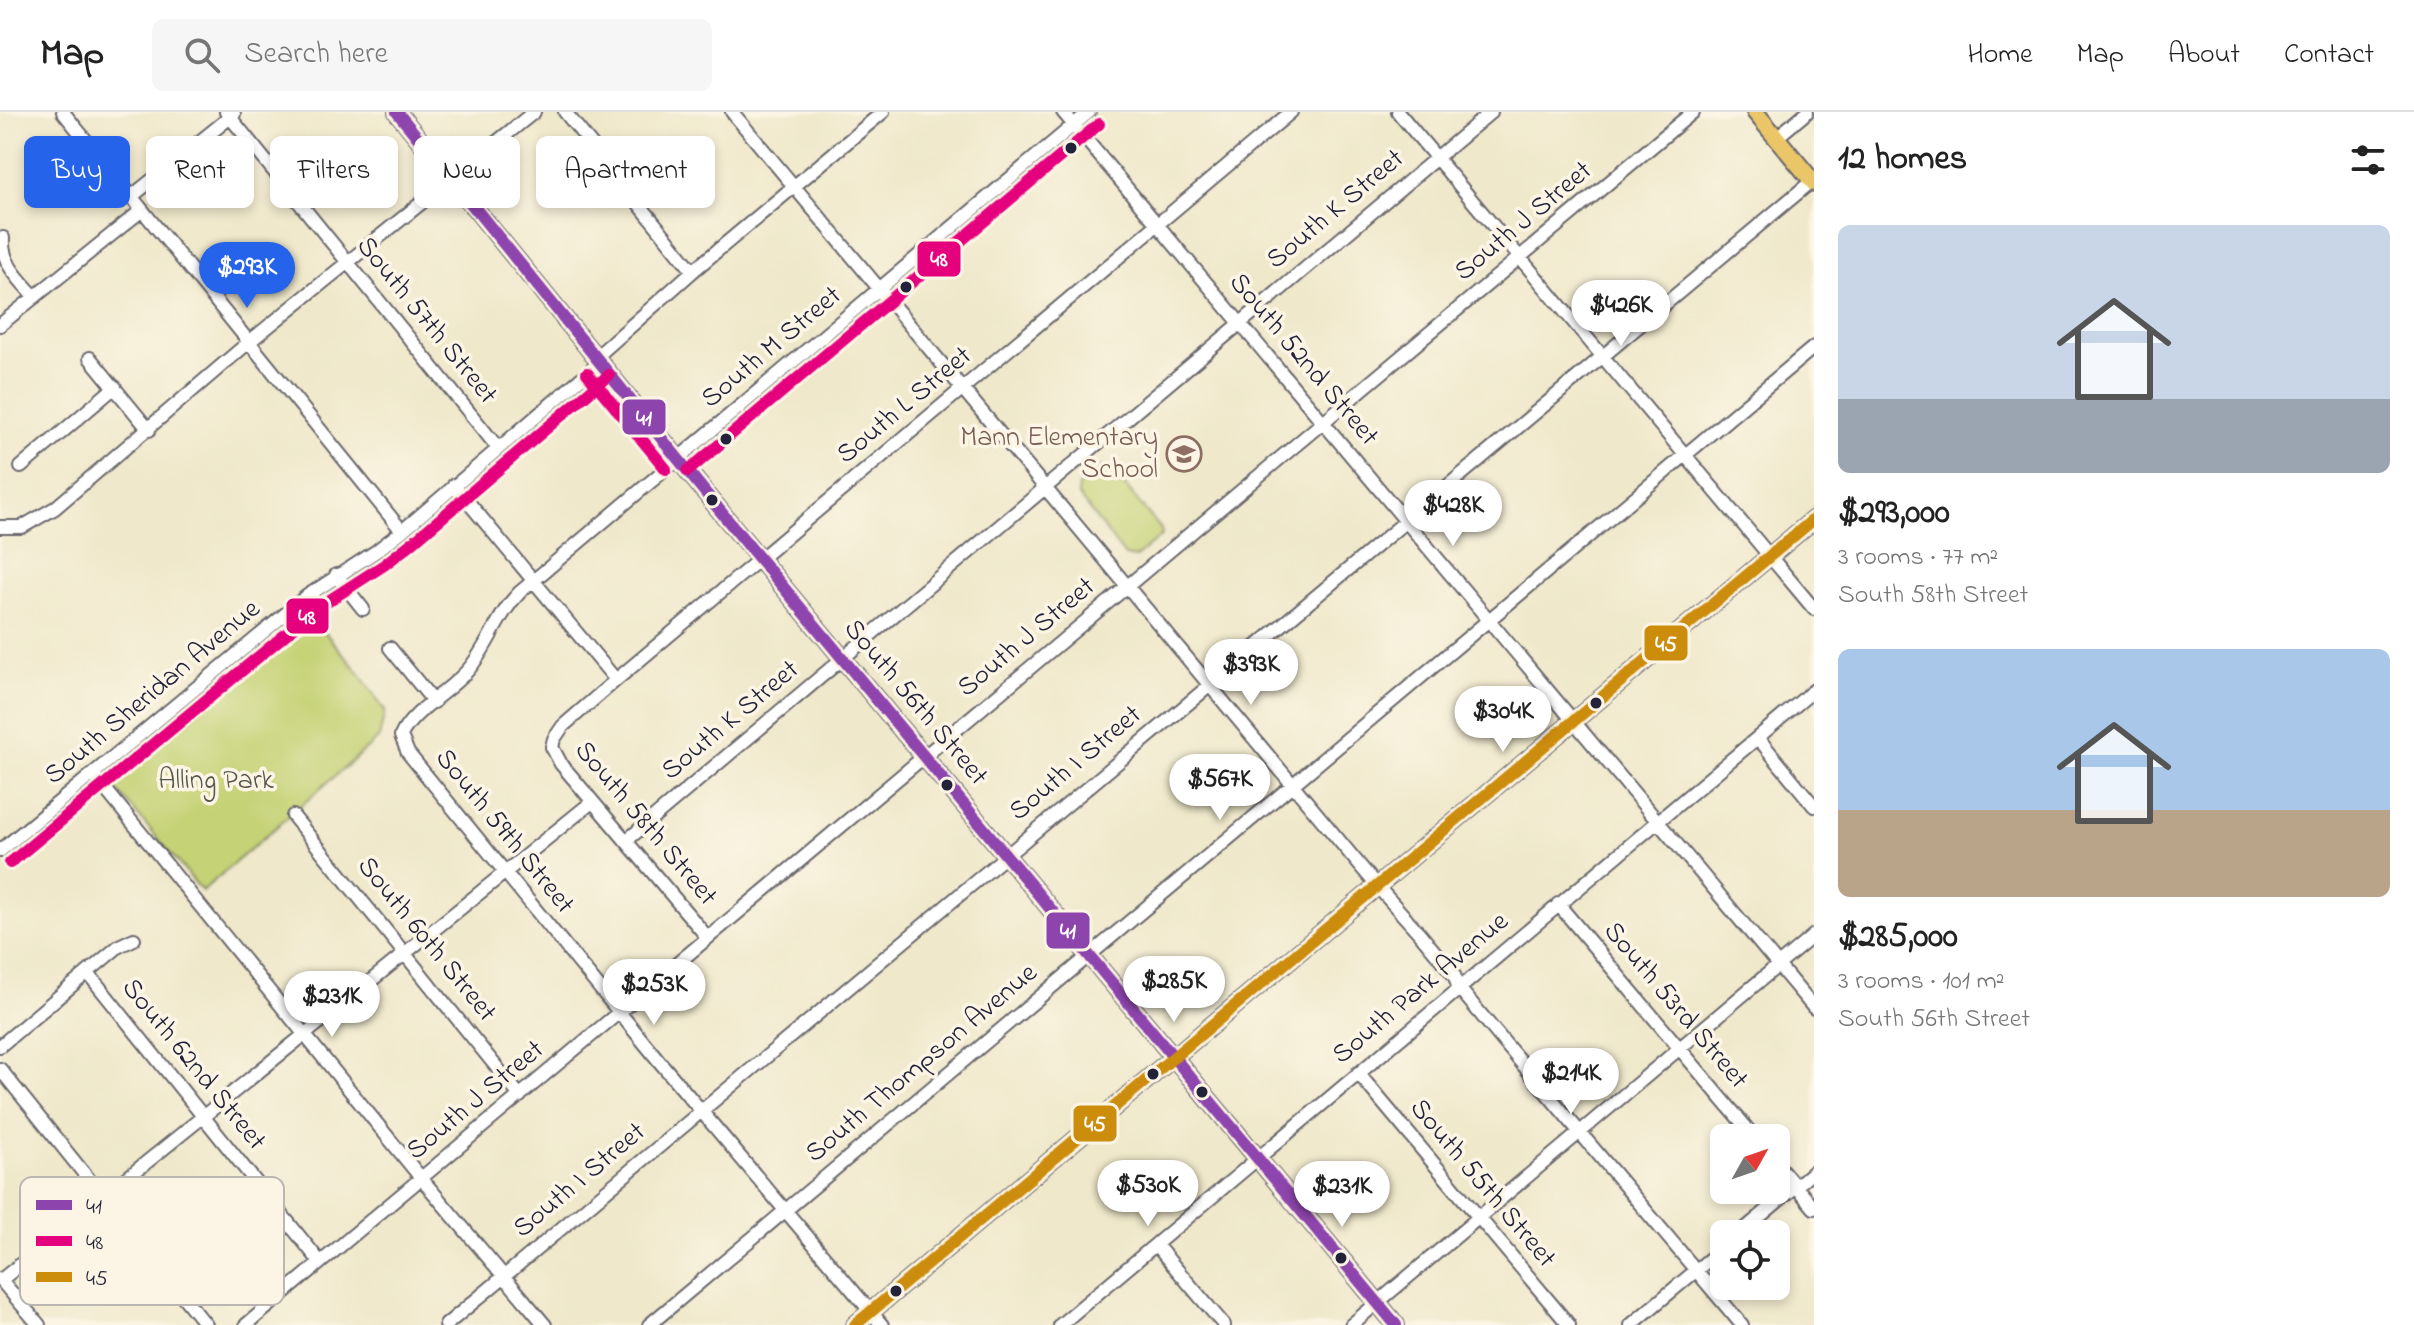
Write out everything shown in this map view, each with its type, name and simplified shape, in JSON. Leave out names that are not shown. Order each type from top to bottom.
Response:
[{"type":"main road","name":"South 56th Street","points":[[397,112],[416,136]]},
{"type":"main road","points":[[1755,112],[1813,182]]},
{"type":"main road","name":"South 56th Street","points":[[474,208],[678,459],[1396,1325]]},
{"type":"main road","points":[[855,1325],[877,1318],[1174,1056],[1814,519]]},
{"type":"street","points":[[63,112],[402,531]]},
{"type":"street","points":[[504,136],[534,112]]},
{"type":"street","points":[[565,112],[693,271]]},
{"type":"street","points":[[732,112],[1420,934],[1454,975],[1459,988],[1742,1325]]},
{"type":"street","name":"South Sheridan Avenue","points":[[0,851],[307,596],[402,531],[597,360],[693,271],[883,112]]},
{"type":"street","name":"South 52nd Street","points":[[1063,112],[1814,1008]]},
{"type":"street","name":"South M Street","points":[[401,736],[408,724],[469,669],[504,610],[533,581],[1089,112]]},
{"type":"street","name":"South L Street","points":[[554,739],[563,726],[616,680],[1291,112]]},
{"type":"street","points":[[1398,112],[1814,609]]},
{"type":"street","name":"South K Street","points":[[626,841],[1491,112]]},
{"type":"street","name":"South J Street","points":[[284,1293],[1693,112]]},
{"type":"street","points":[[1776,138],[1807,112]]},
{"type":"street","points":[[131,197],[231,114]]},
{"type":"street","name":"South 57th Street","points":[[231,114],[498,448]]},
{"type":"street","name":"South I Street","points":[[446,1325],[1813,182]]},
{"type":"street","points":[[1,527],[18,528],[46,515],[249,342],[415,208]]},
{"type":"street","points":[[0,325],[142,210]]},
{"type":"street","points":[[3,238],[2,250],[6,261],[35,297]]},
{"type":"street","name":"South Thompson Avenue","points":[[649,1325],[1814,347]]},
{"type":"street","points":[[90,358],[149,430]]},
{"type":"street","points":[[21,467],[115,387]]},
{"type":"street","points":[[454,485],[616,680]]},
{"type":"street","points":[[336,575],[363,609]]},
{"type":"street","points":[[390,648],[434,702]]},
{"type":"street","name":"South Park Avenue","points":[[1060,1325],[1814,690]]},
{"type":"street","name":"South 59th Street","points":[[401,736],[408,753],[619,1012],[877,1318]]},
{"type":"street","points":[[1758,738],[1814,806]]},
{"type":"street","name":"South 58th Street","points":[[554,739],[552,747],[557,759],[708,938]]},
{"type":"street","points":[[93,774],[421,1178],[545,1325]]},
{"type":"street","points":[[128,1177],[592,802]]},
{"type":"street","name":"South 60th Street","points":[[293,816],[520,1096]]},
{"type":"street","name":"South 53rd Street","points":[[1558,904],[1743,1124]]},
{"type":"street","points":[[1351,1325],[1814,935]]},
{"type":"street","points":[[0,1046],[123,943],[134,939]]},
{"type":"street","name":"South 62nd Street","points":[[88,973],[252,1177]]},
{"type":"street","points":[[0,1069],[85,1177]]},
{"type":"street","name":"South 55th Street","points":[[1358,1073],[1569,1325]]},
{"type":"street","points":[[1756,1220],[1814,1171]]},
{"type":"street","points":[[1790,1179],[1814,1208]]},
{"type":"street","name":"South 62nd Street","points":[[284,1217],[320,1262]]},
{"type":"street","points":[[1156,1245],[1224,1325]]},
{"type":"street","points":[[1631,1325],[1710,1258]]},
{"type":"street","points":[[20,1264],[1,1279],[20,1302]]},
{"type":"street","points":[[22,1305],[39,1325]]},
{"type":"street","points":[[190,1305],[206,1325]]},
{"type":"street","name":"South J Street","points":[[246,1325],[269,1305]]},
{"type":"green space","points":[[1100,467],[1110,468],[1161,529],[1162,535],[1135,558],[1125,556],[1078,495],[1079,486]]},
{"type":"green space","name":"Alling Park","points":[[305,609],[357,670],[385,711],[379,738],[202,891],[110,782],[110,775]]},
{"type":"transit line","name":"41","points":[[397,112],[730,523],[1396,1325]]},
{"type":"transit line","name":"48","points":[[688,471],[1099,124]]},
{"type":"transit line","name":"48","points":[[587,373],[666,469]]},
{"type":"transit line","name":"48","points":[[10,863],[316,609],[412,543],[609,375]]},
{"type":"transit line","name":"45","points":[[855,1325],[1814,519]]},
{"type":"place","name":"Mann Elementary School","points":[[1184,454]]}]
